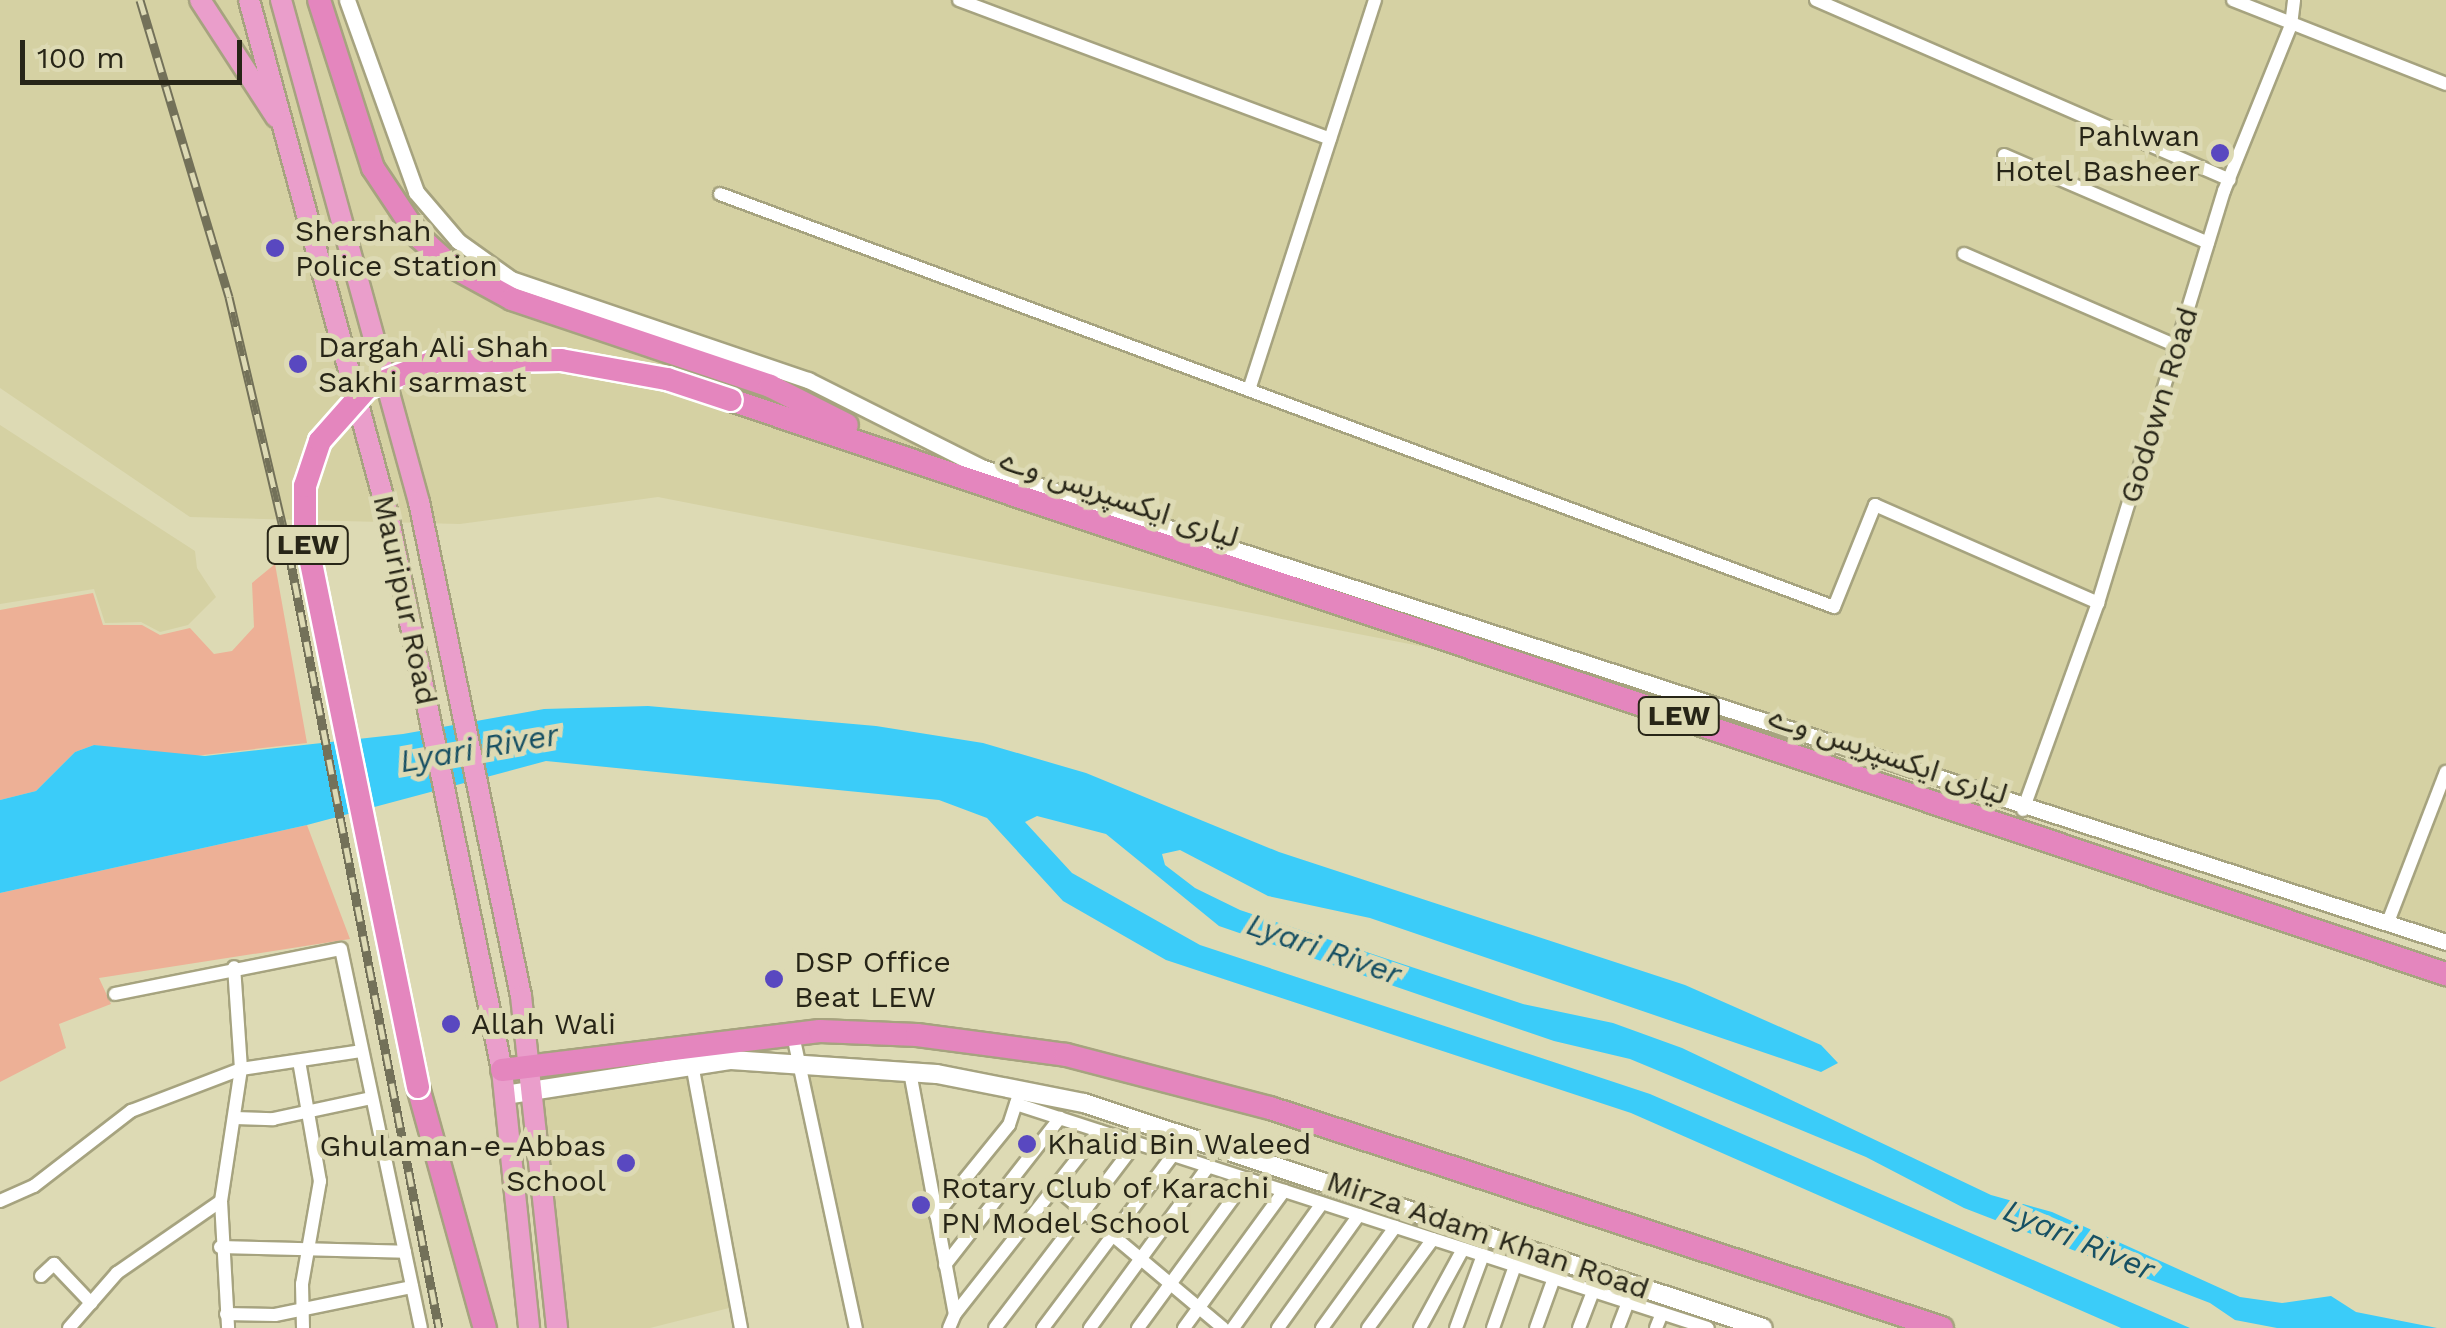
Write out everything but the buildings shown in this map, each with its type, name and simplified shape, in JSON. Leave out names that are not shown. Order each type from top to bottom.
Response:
[{"type":"highway","points":[[200,0],[288,136]]},
{"type":"highway","name":"Mauripur Road","points":[[250,0],[388,514],[502,1070],[529,1328]]},
{"type":"highway","name":"Mauripur Road","points":[[282,0],[419,502],[521,996],[557,1328]]},
{"type":"highway","name":"LEW","points":[[319,0],[352,108],[395,207],[450,265],[512,298],[770,386],[912,458]]},
{"type":"highway","name":"LEW","points":[[485,1328],[418,1087],[305,534],[305,486],[320,441],[366,388],[432,362],[575,362],[731,400],[912,458]]},
{"type":"highway","name":"لیاری ایکسپریس وے","points":[[912,458],[2446,974]]},
{"type":"highway","points":[[502,1070],[531,1078],[794,1035],[867,1032],[990,1043],[1158,1076],[1942,1328]]},
{"type":"main road","name":"Mirza Adam Khan Road","points":[[506,1095],[531,1078],[692,1064],[800,1062],[910,1072],[1254,1156],[1763,1328]]},
{"type":"street","points":[[347,0],[416,192],[458,241],[511,279],[808,380],[981,467],[2024,810],[2446,942]]},
{"type":"street","points":[[959,0],[1330,139]]},
{"type":"street","points":[[1249,390],[1374,0]]},
{"type":"street","points":[[1816,0],[2229,180]]},
{"type":"street","points":[[2233,0],[2446,84]]},
{"type":"street","name":"Godown Road","points":[[2024,810],[2098,603],[2208,243],[2290,25],[2294,0]]},
{"type":"street","points":[[2004,156],[2208,243]]},
{"type":"street","points":[[720,194],[1834,607],[1875,505],[2098,603]]},
{"type":"street","points":[[1964,254],[2177,346]]},
{"type":"street","points":[[2388,922],[2446,772]]},
{"type":"street","points":[[115,994],[234,967],[341,950],[421,1328]]},
{"type":"street","points":[[234,967],[241,1070],[221,1201],[220,1248],[227,1321],[412,1287]]},
{"type":"street","points":[[794,1035],[856,1328]]},
{"type":"street","points":[[0,1201],[34,1186],[132,1112],[241,1070],[361,1051]]},
{"type":"street","points":[[299,1061],[320,1181],[308,1252],[303,1328]]},
{"type":"street","points":[[692,1064],[742,1328]]},
{"type":"street","points":[[910,1072],[955,1314]]},
{"type":"street","points":[[235,1118],[273,1119],[372,1098]]},
{"type":"street","points":[[936,1215],[1009,1126],[1018,1098],[1060,1118],[1708,1328]]},
{"type":"street","points":[[946,1265],[1060,1118]]},
{"type":"street","points":[[950,1328],[955,1314],[1099,1131]]},
{"type":"street","points":[[996,1328],[1136,1143]]},
{"type":"street","points":[[1043,1328],[1173,1155]]},
{"type":"street","points":[[1090,1328],[1208,1166]]},
{"type":"street","points":[[1138,1328],[1247,1179]]},
{"type":"street","points":[[1055,1187],[1223,1328]]},
{"type":"street","points":[[1184,1328],[1284,1191]]},
{"type":"street","points":[[69,1328],[84,1321],[91,1303],[117,1272],[221,1201]]},
{"type":"street","points":[[1233,1328],[1322,1204]]},
{"type":"street","points":[[1278,1328],[1359,1216]]},
{"type":"street","points":[[1322,1328],[1394,1227]]},
{"type":"street","points":[[1368,1328],[1433,1239]]},
{"type":"street","points":[[220,1248],[405,1252]]},
{"type":"street","points":[[1420,1328],[1463,1249]]},
{"type":"street","points":[[1456,1328],[1483,1255]]},
{"type":"street","points":[[41,1276],[54,1264],[91,1303]]},
{"type":"street","points":[[1492,1328],[1515,1266]]},
{"type":"street","points":[[1536,1328],[1554,1278]]},
{"type":"street","points":[[1578,1328],[1593,1291]]},
{"type":"street","points":[[1618,1328],[1628,1302]]},
{"type":"street","points":[[1656,1328],[1662,1313]]},
{"type":"shaded area","points":[[0,0],[2446,0],[2446,932],[1737,708],[658,497],[460,524],[190,517],[0,388]]},
{"type":"shaded area","points":[[0,425],[195,551],[197,568],[216,597],[188,625],[160,632],[141,622],[105,623],[94,589],[0,604]]},
{"type":"shaded area","points":[[275,564],[307,743],[177,758],[94,745],[75,752],[36,791],[0,800],[0,610],[93,593],[103,625],[142,625],[160,635],[190,628],[214,654],[232,651],[254,627],[252,583]]},
{"type":"shaded area","points":[[307,825],[350,939],[99,978],[111,1004],[59,1024],[66,1048],[0,1082],[0,893]]},
{"type":"shaded area","name":"Ghulaman-e-Abbas School","points":[[692,1062],[737,1306],[650,1328],[557,1328],[537,1073]]},
{"type":"shaded area","name":"Rotary Club of Karachi PN Model School","points":[[800,1062],[910,1072],[955,1314],[949,1328],[855,1328]]},
{"type":"water","name":"Lyari River","points":[[648,706],[876,726],[983,743],[1086,773],[1279,852],[1685,985],[1821,1045],[1838,1063],[1821,1072],[1370,918],[1268,896],[1180,850],[1162,854],[1165,865],[1195,888],[1240,910],[1523,1004],[1613,1023],[1682,1048],[1991,1195],[2052,1212],[2240,1297],[2282,1303],[2331,1296],[2356,1312],[2437,1328],[2277,1328],[2235,1320],[2210,1303],[1964,1208],[1866,1157],[1630,1059],[1554,1041],[1219,926],[1106,834],[1037,816],[1025,822],[1072,873],[1200,945],[1650,1094],[2190,1328],[2121,1328],[1631,1113],[1166,960],[1063,901],[987,818],[939,800],[546,761],[307,825],[0,893],[0,800],[36,791],[75,752],[94,745],[205,756],[403,734],[544,709]]},
{"type":"railway","points":[[140,0],[229,297],[289,553],[439,1328]]},
{"type":"place","name":"Pahlwan Hotel Basheer","points":[[2220,153]]},
{"type":"place","name":"Shershah Police Station","points":[[275,248]]},
{"type":"place","name":"Dargah Ali Shah Sakhi sarmast","points":[[298,364]]},
{"type":"place","name":"DSP Office Beat LEW","points":[[774,979]]},
{"type":"place","name":"Allah Wali","points":[[451,1024]]},
{"type":"place","name":"Khalid Bin Waleed","points":[[1027,1144]]},
{"type":"place","name":"Ghulaman-e-Abbas School","points":[[626,1163]]},
{"type":"place","name":"Rotary Club of Karachi PN Model School","points":[[921,1205]]}]
